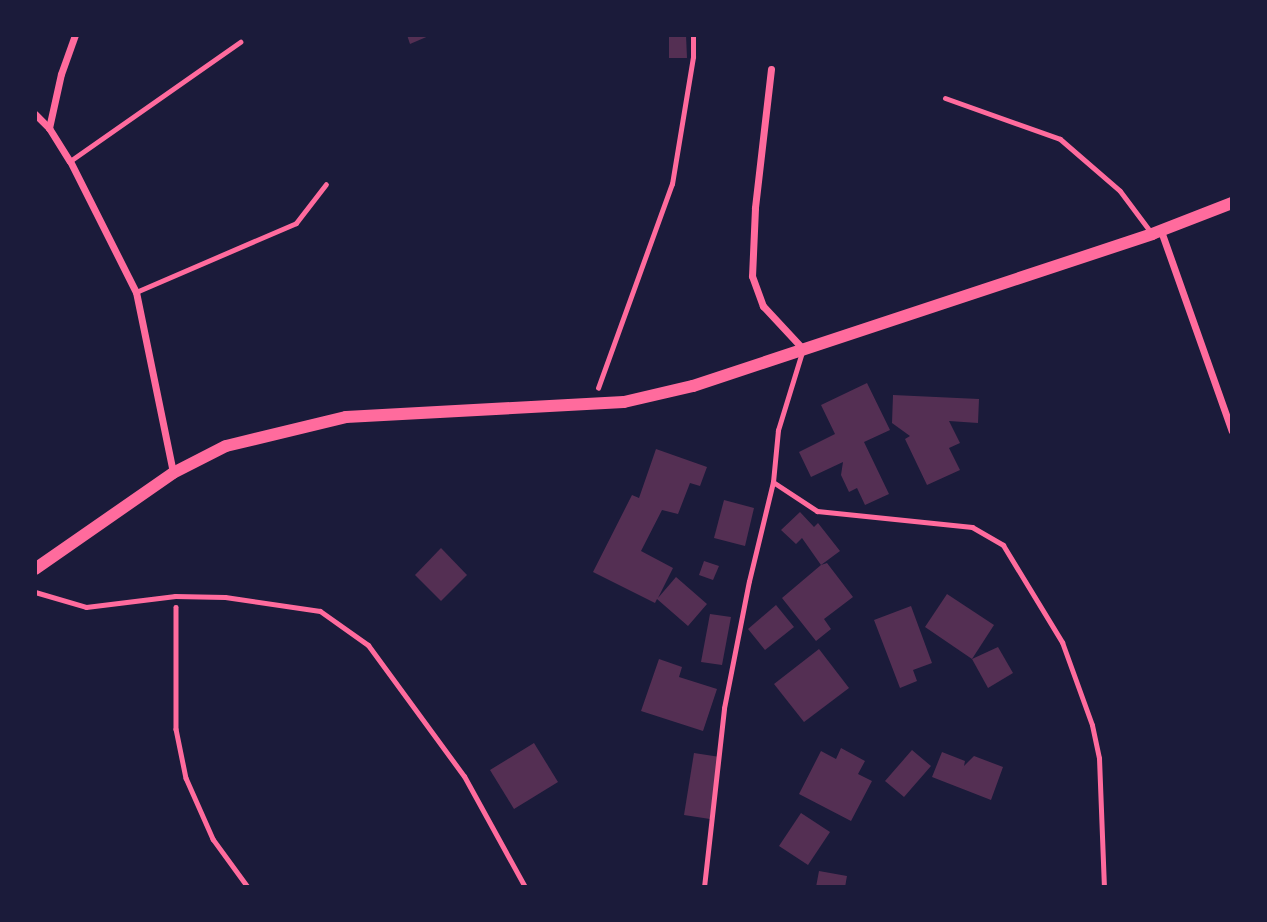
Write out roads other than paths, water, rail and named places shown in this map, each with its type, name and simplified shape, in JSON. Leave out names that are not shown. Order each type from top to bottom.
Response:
[{"type":"street","points":[[49,128],[61,75],[75,35]]},
{"type":"street","points":[[771,69],[755,208],[752,276],[763,306],[803,349]]},
{"type":"street","points":[[35,114],[49,128],[69,161],[136,292],[173,473]]},
{"type":"street","points":[[35,569],[173,473],[226,446],[346,417],[592,405],[624,402],[693,386],[1232,205]]},
{"type":"street","points":[[1157,232],[1232,431]]},
{"type":"lane","points":[[69,161],[240,43]]},
{"type":"lane","points":[[945,98],[1060,139],[1120,191],[1157,232]]},
{"type":"lane","points":[[136,292],[296,223],[326,184]]},
{"type":"lane","points":[[704,887],[724,708],[749,581],[774,482],[778,430],[803,349]]},
{"type":"lane","points":[[774,482],[817,510],[972,527],[1003,545],[1062,642],[1091,725],[1099,758],[1104,887]]},
{"type":"lane","points":[[35,592],[86,607],[175,596],[267,601],[320,611],[368,645],[464,776],[525,887]]}]
